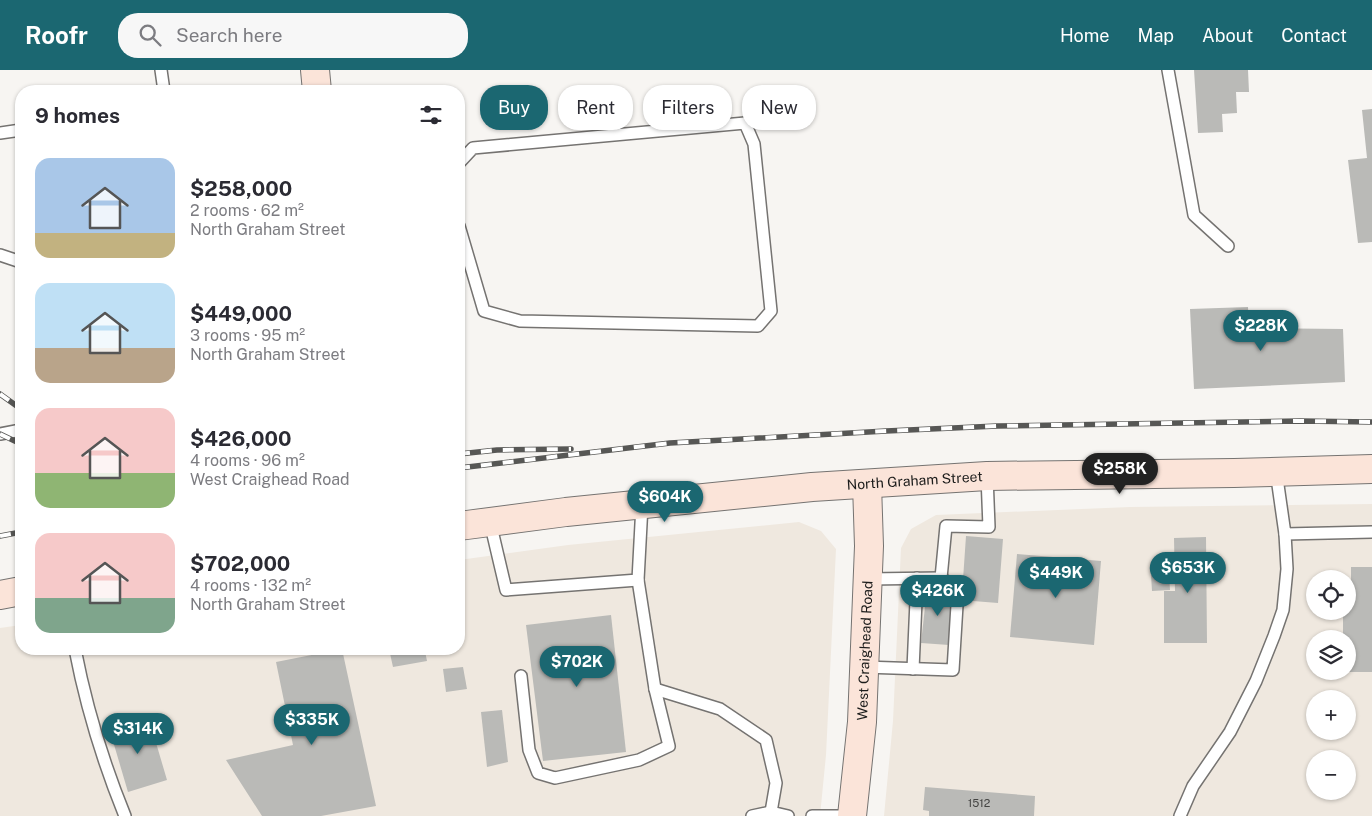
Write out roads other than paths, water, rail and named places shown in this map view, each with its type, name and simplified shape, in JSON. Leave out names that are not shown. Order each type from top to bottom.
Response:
[{"type":"main road","points":[[315,70],[316,85]]},
{"type":"main road","name":"North Graham Street","points":[[465,525],[642,504],[812,487],[987,476],[1372,469]]},
{"type":"main road","name":"West Craighead Road","points":[[852,816],[862,722],[868,579],[867,484]]},
{"type":"main road","points":[[0,594],[15,592]]},
{"type":"lane","points":[[161,70],[163,85]]},
{"type":"lane","points":[[1168,70],[1194,215],[1228,246]]},
{"type":"lane","points":[[465,157],[473,148],[745,123],[754,144],[771,311],[758,326],[520,321],[484,311],[465,246]]},
{"type":"lane","points":[[0,134],[15,131]]},
{"type":"lane","points":[[0,256],[15,260]]},
{"type":"lane","points":[[0,434],[15,431]]},
{"type":"lane","points":[[1180,816],[1193,786],[1230,732],[1256,681],[1283,610],[1287,569],[1285,534],[1276,472]]},
{"type":"lane","points":[[941,578],[946,526],[989,526],[987,476]]},
{"type":"lane","points":[[522,676],[529,750],[538,773],[555,778],[639,760],[669,746],[655,689],[638,580],[642,504]]},
{"type":"lane","points":[[490,522],[506,590],[638,580]]},
{"type":"lane","points":[[1285,534],[1372,532]]},
{"type":"lane","points":[[913,669],[920,616],[917,578]]},
{"type":"lane","points":[[864,667],[954,670],[954,619],[958,589],[941,578],[868,579]]},
{"type":"lane","points":[[76,655],[107,772],[125,816]]},
{"type":"lane","points":[[655,689],[720,709],[766,740],[776,783],[770,812]]},
{"type":"lane","points":[[752,816],[770,812],[788,816]]},
{"type":"lane","points":[[812,816],[844,816]]},
{"type":"railway","points":[[0,394],[15,405]]},
{"type":"railway","points":[[465,467],[670,443],[886,431],[997,426],[1300,421],[1372,422]]},
{"type":"railway","points":[[0,434],[15,441]]},
{"type":"railway","points":[[465,453],[497,450],[571,449]]},
{"type":"railway","points":[[0,536],[15,533]]}]
